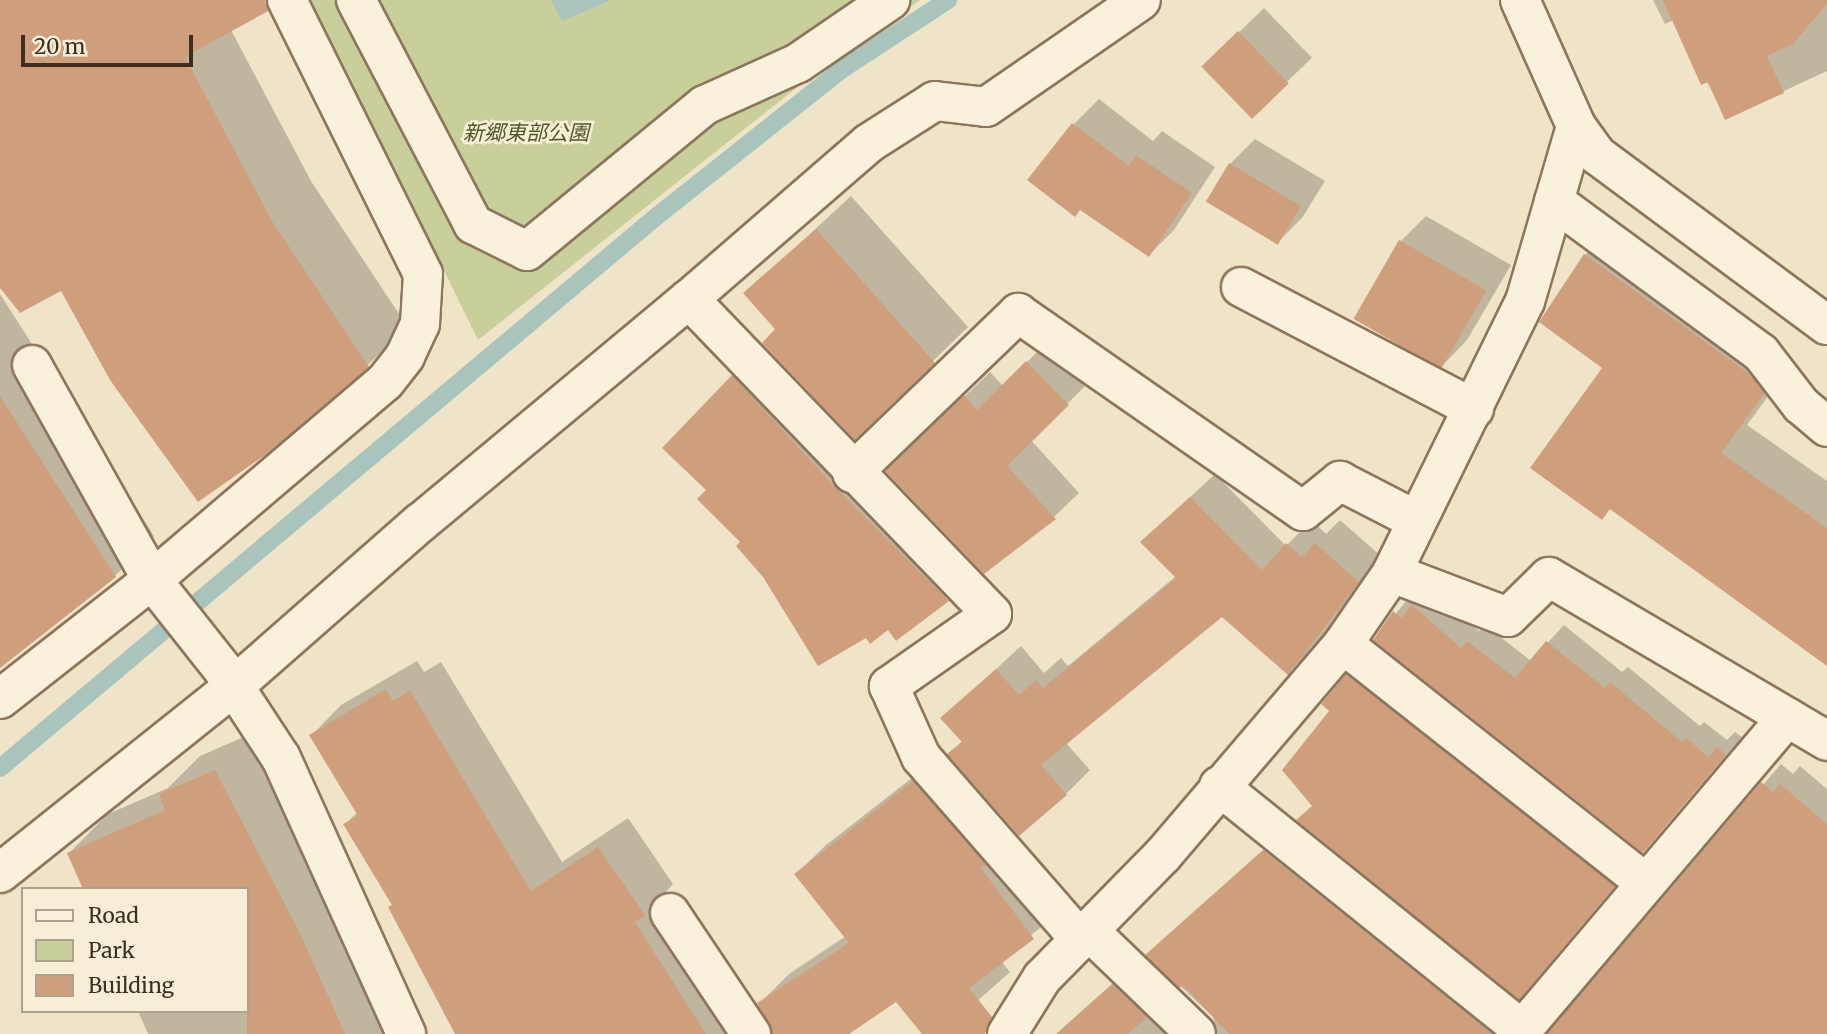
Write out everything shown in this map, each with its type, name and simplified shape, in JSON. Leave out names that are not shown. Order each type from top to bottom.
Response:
[{"type":"street","points":[[0,699],[157,587],[385,382],[405,356],[420,324],[423,274],[287,0]]},
{"type":"street","points":[[356,0],[473,225],[527,251],[705,105],[798,63],[890,0]]},
{"type":"street","points":[[0,873],[229,679],[689,299],[869,143],[934,101],[986,107],[1141,0]]},
{"type":"street","points":[[1520,0],[1576,126],[1597,155],[1827,325]]},
{"type":"street","points":[[1007,1034],[1042,978],[1083,933],[1163,855],[1219,786],[1343,644],[1392,573],[1525,301],[1576,126]]},
{"type":"street","points":[[1553,201],[1761,353],[1801,405],[1827,427]]},
{"type":"street","points":[[1241,287],[1474,408]]},
{"type":"street","points":[[689,299],[852,473],[992,614],[889,686],[922,757],[1083,933],[1196,1034]]},
{"type":"street","points":[[852,473],[1018,313],[1303,511],[1340,481],[1416,520]]},
{"type":"street","points":[[32,365],[157,587],[229,679],[281,758],[406,1034]]},
{"type":"street","points":[[1392,573],[1508,617],[1549,577],[1827,741]]},
{"type":"street","points":[[1343,644],[1646,883]]},
{"type":"street","points":[[1219,786],[1522,1030],[1787,717]]},
{"type":"street","points":[[670,913],[751,1034]]},
{"type":"green space","name":"新郷東部公園","points":[[311,0],[920,0],[833,59],[478,340]]},
{"type":"water","points":[[551,0],[611,0],[562,21]]},
{"type":"building","points":[[0,0],[265,0],[268,11],[185,57],[272,221],[369,367],[272,450],[198,502],[110,380],[61,291],[20,313],[0,288]]},
{"type":"building","points":[[1663,0],[1827,0],[1827,4],[1793,44],[1767,56],[1784,93],[1725,120],[1708,82],[1701,85]]},
{"type":"building","points":[[1238,31],[1289,84],[1252,119],[1201,66]]},
{"type":"building","points":[[1072,123],[1129,166],[1136,155],[1192,193],[1149,257],[1080,210],[1075,217],[1027,180]]},
{"type":"building","points":[[1229,163],[1301,206],[1278,245],[1206,202]]},
{"type":"building","points":[[816,229],[935,363],[855,440],[762,343],[775,329],[743,293]]},
{"type":"building","points":[[1399,240],[1486,290],[1441,369],[1354,319]]},
{"type":"building","points":[[1584,254],[1751,375],[1765,393],[1721,453],[1827,528],[1827,666],[1610,509],[1602,520],[1530,468],[1602,368],[1539,322]]},
{"type":"building","points":[[1026,361],[1069,405],[1007,466],[1056,519],[984,574],[885,471],[964,395],[977,410]]},
{"type":"building","points":[[732,375],[836,488],[949,601],[896,641],[888,630],[870,644],[866,638],[818,666],[763,577],[736,546],[740,542],[697,499],[706,490],[662,448]]},
{"type":"building","points":[[0,396],[116,577],[0,668]]},
{"type":"building","points":[[1190,497],[1262,570],[1286,543],[1302,557],[1315,543],[1359,582],[1288,675],[1222,617],[1041,765],[1067,795],[1019,836],[947,754],[962,742],[940,718],[996,669],[1019,695],[1036,680],[1043,688],[1176,578],[1140,542]]},
{"type":"building","points":[[1412,605],[1461,648],[1467,641],[1515,678],[1546,641],[1605,688],[1610,682],[1682,742],[1686,738],[1709,757],[1717,747],[1726,755],[1643,853],[1373,640],[1393,611],[1401,618]]},
{"type":"building","points":[[1346,674],[1615,886],[1519,1000],[1296,820],[1312,806],[1282,770],[1329,711],[1321,704]]},
{"type":"building","points":[[386,689],[393,701],[410,690],[531,891],[598,847],[645,915],[635,922],[706,1034],[455,1034],[388,907],[392,905],[343,824],[358,816],[309,735]]},
{"type":"building","points":[[215,770],[300,933],[345,1034],[247,1034],[248,887],[82,887],[67,853],[165,810],[159,794]]},
{"type":"building","points":[[913,781],[986,865],[981,868],[1034,939],[969,988],[992,1017],[985,1034],[922,1034],[896,1002],[849,1034],[773,1034],[757,1003],[849,943],[794,874]]},
{"type":"building","points":[[1761,782],[1773,792],[1780,784],[1827,824],[1827,1034],[1547,1034]]},
{"type":"building","points":[[1263,850],[1492,1034],[1229,1034],[1183,985],[1179,988],[1145,955]]},
{"type":"building","points":[[1112,984],[1147,1017],[1128,1034],[1056,1034]]},
{"type":"waterway","points":[[0,768],[657,216],[841,70],[948,0]]}]
